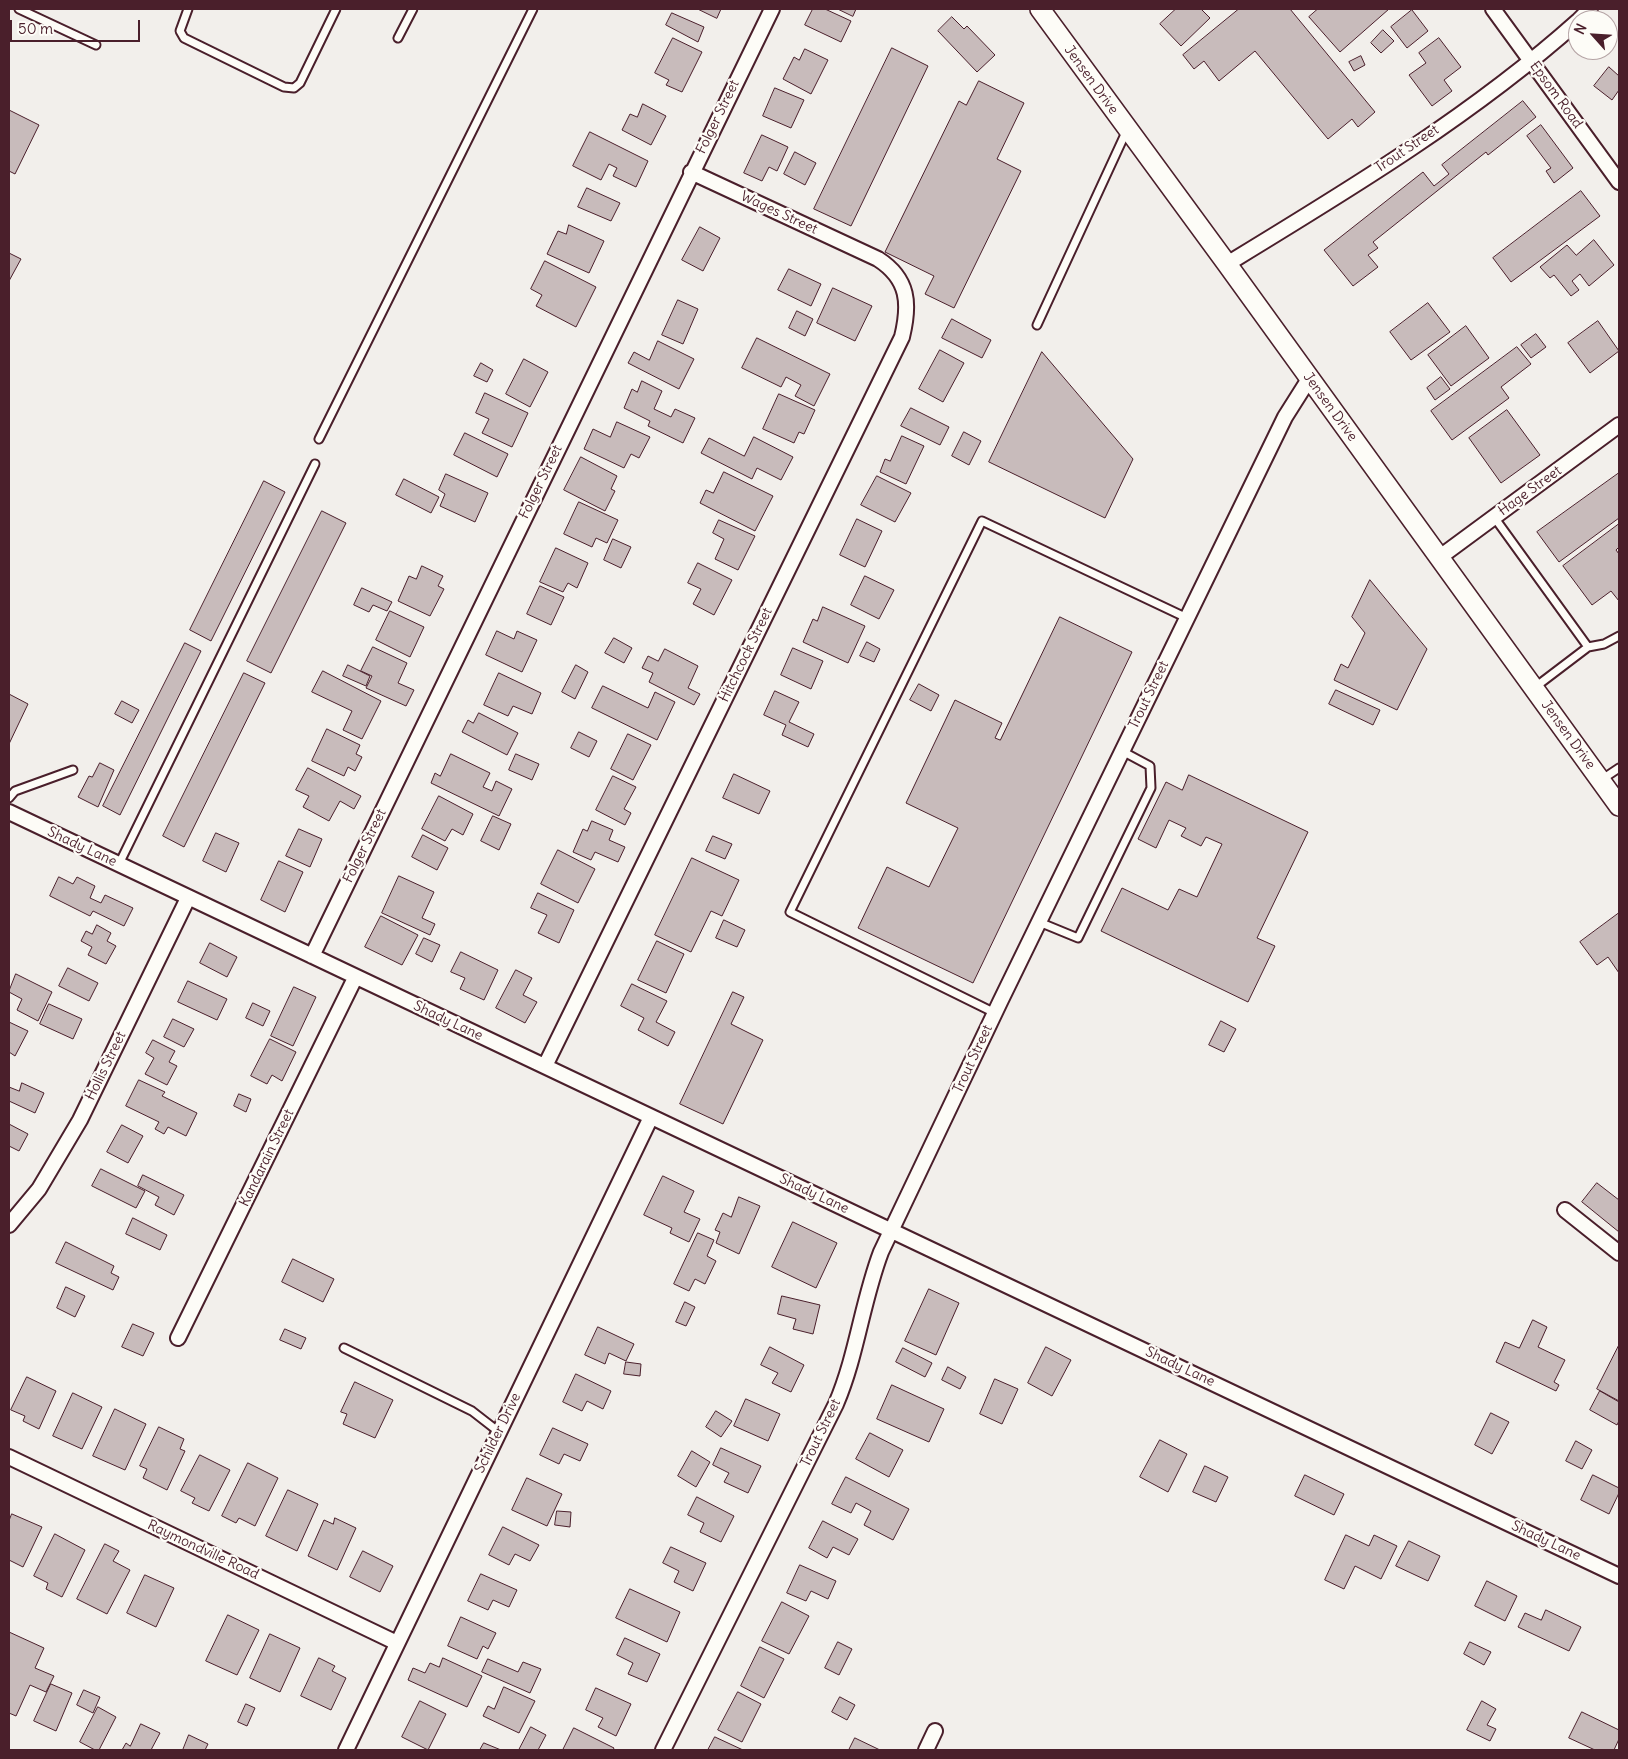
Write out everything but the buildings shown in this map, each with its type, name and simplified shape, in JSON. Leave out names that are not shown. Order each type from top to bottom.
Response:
[{"type":"main road","name":"Jensen Drive","points":[[1040,9],[1440,557],[1619,806]]},
{"type":"street","name":"Folger Street","points":[[312,956],[691,172],[772,9]]},
{"type":"street","name":"Epsom Road","points":[[1493,9],[1619,182]]},
{"type":"street","name":"Trout Street","points":[[1227,264],[1328,203],[1440,126],[1531,60],[1568,30]]},
{"type":"street","name":"Wages Street","points":[[691,172],[866,253]]},
{"type":"street","name":"Hitchcock Street","points":[[545,1066],[902,338],[906,319],[904,290],[891,267],[866,253]]},
{"type":"street","name":"Trout Street","points":[[663,1750],[836,1404],[848,1376],[874,1271],[892,1231],[995,1013],[1285,417],[1309,379]]},
{"type":"street","name":"Hage Street","points":[[1440,557],[1619,425]]},
{"type":"street","name":"Shady Lane","points":[[9,812],[355,978],[545,1066],[1619,1576]]},
{"type":"street","name":"Hollis Street","points":[[9,1225],[39,1189],[80,1120],[188,898]]},
{"type":"street","name":"Kandarain Street","points":[[178,1338],[355,978]]},
{"type":"street","name":"Schilder Drive","points":[[346,1750],[651,1117]]},
{"type":"street","points":[[1565,1210],[1619,1253]]},
{"type":"street","name":"Raymondville Road","points":[[9,1457],[397,1643]]},
{"type":"street","points":[[926,1750],[936,1731]]},
{"type":"lane","points":[[19,9],[96,45]]},
{"type":"lane","points":[[188,9],[180,31],[184,38],[284,87],[294,88],[300,83],[336,9]]},
{"type":"lane","points":[[398,38],[412,9]]},
{"type":"lane","points":[[318,439],[533,9]]},
{"type":"lane","points":[[1038,325],[1127,130]]},
{"type":"lane","points":[[119,864],[315,464]]},
{"type":"lane","points":[[1494,517],[1588,647]]},
{"type":"lane","points":[[995,1013],[790,912],[982,521],[1187,618]]},
{"type":"lane","points":[[1534,688],[1588,647],[1604,644],[1619,636]]},
{"type":"lane","points":[[1039,922],[1078,938],[1151,788],[1150,766],[1122,751]]},
{"type":"lane","points":[[1600,780],[1619,768]]},
{"type":"lane","points":[[9,798],[14,791],[73,770]]},
{"type":"lane","points":[[344,1348],[472,1411],[499,1432]]}]
